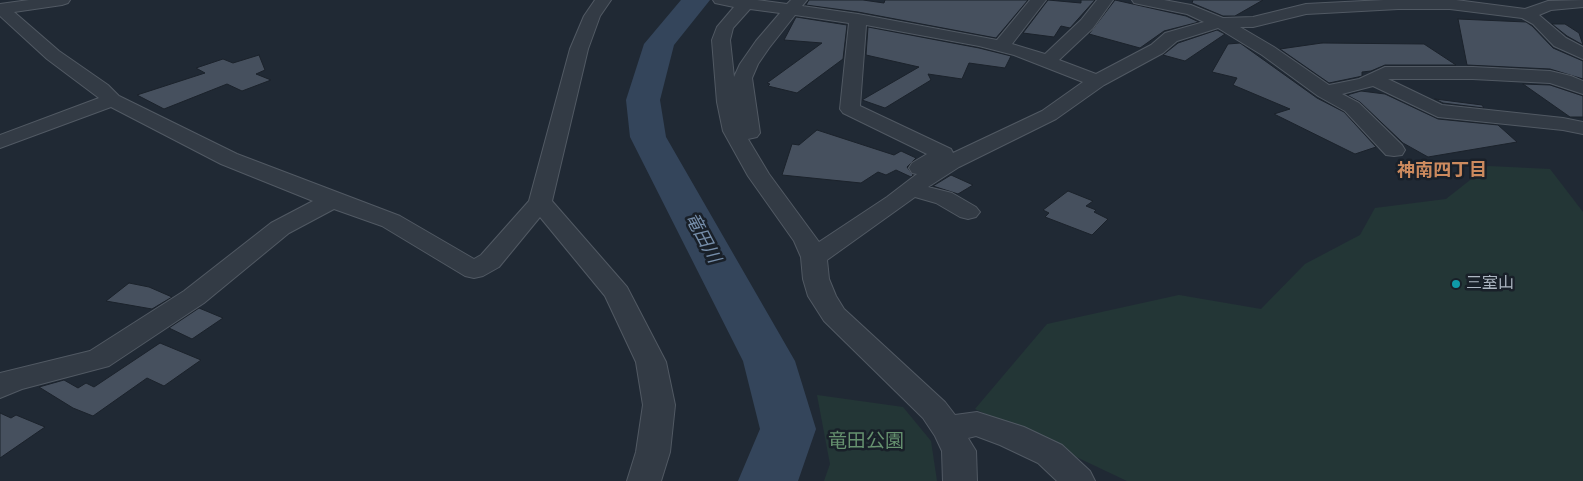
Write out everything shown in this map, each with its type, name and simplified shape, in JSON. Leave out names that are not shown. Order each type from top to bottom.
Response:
[{"type":"street","points":[[2,9],[62,0]]},
{"type":"street","points":[[2,9],[53,56],[101,89],[112,100],[229,159],[391,221],[474,270],[490,261],[540,202],[579,49],[592,16],[603,0]]},
{"type":"street","points":[[720,0],[795,5],[838,16],[1001,46],[1097,81]]},
{"type":"street","points":[[838,16],[850,0]]},
{"type":"street","points":[[1001,46],[1038,0]]},
{"type":"street","points":[[1047,62],[1087,24],[1106,0]]},
{"type":"street","points":[[1140,0],[1191,10],[1222,23],[1268,51],[1325,92],[1352,106],[1394,150]]},
{"type":"street","points":[[1191,10],[1206,0]]},
{"type":"street","points":[[814,257],[951,162],[1049,115],[1097,81],[1156,49],[1172,37],[1222,23],[1253,22],[1289,12],[1314,8],[1450,4],[1473,0]]},
{"type":"street","points":[[748,2],[725,27],[721,40],[727,102],[733,131],[748,157],[806,240],[814,257],[816,279],[822,296],[834,315],[934,410],[947,429],[959,451],[960,481]]},
{"type":"street","points":[[1526,14],[1548,6],[1583,2]]},
{"type":"street","points":[[1450,4],[1526,14],[1542,24],[1553,37],[1583,54]]},
{"type":"street","points":[[748,157],[752,144],[742,87],[743,78],[757,52],[795,5]]},
{"type":"street","points":[[858,19],[850,109],[943,154],[901,180],[903,195]]},
{"type":"street","points":[[1542,24],[1575,32]]},
{"type":"street","points":[[1325,92],[1365,83],[1385,73],[1473,73],[1550,77],[1577,84],[1583,88]]},
{"type":"street","points":[[1373,79],[1438,111],[1563,124],[1583,128]]},
{"type":"street","points":[[0,142],[112,100]]},
{"type":"street","points":[[903,195],[944,198],[968,212]]},
{"type":"street","points":[[0,387],[13,380],[99,360],[194,296],[280,228],[332,200]]},
{"type":"street","points":[[540,202],[617,293],[651,362],[659,405],[653,452],[644,481]]},
{"type":"street","points":[[947,429],[977,424],[1012,436],[1050,454],[1066,466],[1078,481]]},
{"type":"green space","points":[[1488,166],[1550,169],[1583,212],[1583,481],[1127,481],[975,409],[1047,324],[1179,295],[1261,309],[1305,264],[1360,235],[1375,208],[1446,199]]},
{"type":"green space","name":"竜田公園","points":[[817,395],[903,407],[931,441],[937,481],[824,481],[830,464]]},
{"type":"building","points":[[809,0],[863,0],[884,3],[885,0],[1028,0],[996,38],[858,12],[806,5]]},
{"type":"building","points":[[1048,0],[1081,3],[1081,0],[1095,0],[1070,28],[1061,26],[1054,37],[1023,33]]},
{"type":"building","points":[[1115,0],[1186,16],[1199,22],[1164,31],[1140,48],[1089,34]]},
{"type":"building","points":[[1193,0],[1263,0],[1235,16],[1223,16],[1192,3]]},
{"type":"building","points":[[796,17],[847,25],[843,59],[797,93],[768,86],[770,84],[767,83],[822,43],[784,40]]},
{"type":"building","points":[[1458,19],[1526,22],[1553,48],[1583,61],[1583,79],[1550,69],[1467,65]]},
{"type":"building","points":[[1552,24],[1565,24],[1579,33],[1583,45],[1567,36]]},
{"type":"building","points":[[868,27],[1011,56],[1005,68],[969,63],[962,79],[928,74],[931,80],[885,108],[862,100],[919,67],[866,55]]},
{"type":"building","points":[[1217,30],[1225,34],[1185,61],[1163,55],[1178,43]]},
{"type":"building","points":[[1240,43],[1317,98],[1344,112],[1376,147],[1355,154],[1274,114],[1290,109],[1233,85],[1237,78],[1212,72],[1228,44]]},
{"type":"building","points":[[1322,43],[1424,44],[1456,65],[1385,65],[1371,71],[1362,72],[1362,76],[1329,83],[1280,49]]},
{"type":"building","points":[[259,55],[265,70],[256,74],[271,80],[242,91],[227,84],[164,109],[137,95],[205,73],[196,68],[223,59],[233,63]]},
{"type":"building","points":[[1523,84],[1550,85],[1583,96],[1583,117],[1570,117]]},
{"type":"building","points":[[1361,91],[1385,94],[1438,119],[1498,125],[1517,142],[1428,157],[1403,143],[1360,102],[1347,95]]},
{"type":"building","points":[[1435,99],[1482,105],[1484,108],[1443,103]]},
{"type":"building","points":[[817,130],[894,155],[901,151],[916,158],[907,167],[913,175],[911,177],[896,170],[886,175],[878,172],[861,183],[782,175],[792,144],[799,145]]},
{"type":"building","points":[[951,175],[973,185],[958,194],[933,186]]},
{"type":"building","points":[[1068,191],[1093,201],[1086,206],[1096,210],[1094,212],[1108,219],[1092,235],[1045,217],[1049,213],[1043,210]]},
{"type":"building","points":[[129,283],[149,287],[172,297],[152,309],[106,301]]},
{"type":"building","points":[[199,308],[223,318],[192,339],[169,328]]},
{"type":"building","points":[[160,343],[201,360],[164,386],[147,378],[93,416],[73,408],[39,387],[64,380],[78,388],[86,383],[94,387]]},
{"type":"building","points":[[0,413],[11,418],[16,415],[45,427],[0,458]]},
{"type":"waterway","name":"竜田川","points":[[696,0],[659,44],[643,100],[648,137],[769,361],[788,429],[768,481]]},
{"type":"place","name":"三室山","points":[[1456,284]]},
{"type":"district","name":"神南四丁目","points":[[1442,171]]}]
